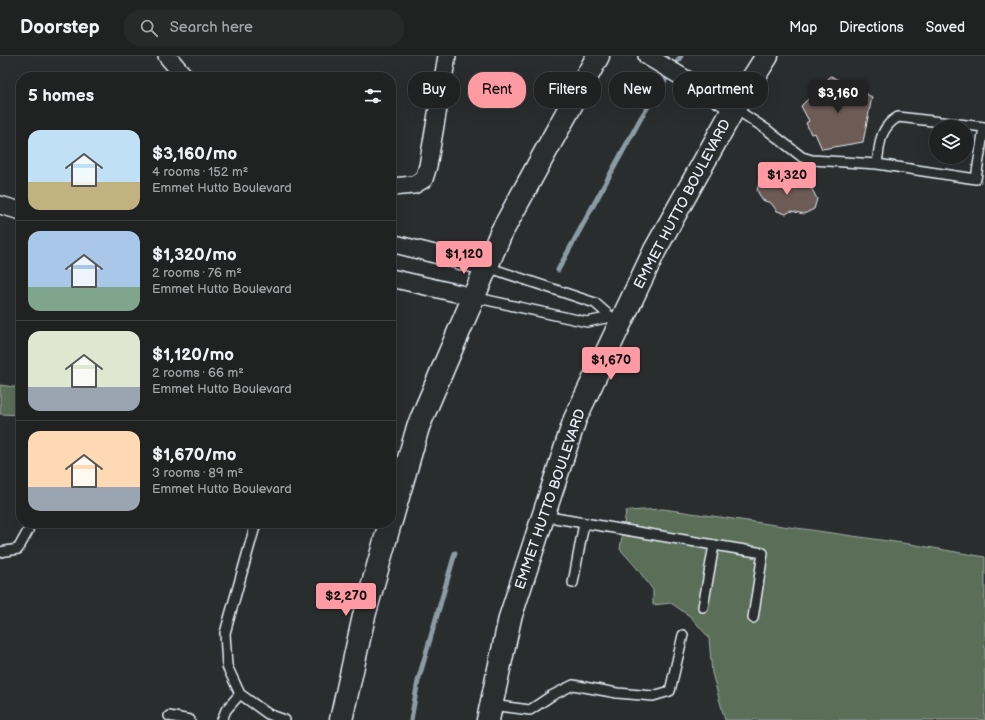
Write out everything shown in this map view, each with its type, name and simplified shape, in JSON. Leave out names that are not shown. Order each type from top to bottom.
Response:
[{"type":"street","points":[[167,56],[181,72]]},
{"type":"street","points":[[396,187],[414,185],[424,179],[428,166],[447,56]]},
{"type":"street","points":[[396,501],[418,427],[501,233],[598,56]]},
{"type":"street","points":[[648,56],[674,72]]},
{"type":"street","name":"EMMET HUTTO BOULEVARD","points":[[757,72],[767,56]]},
{"type":"street","name":"EMMET HUTTO BOULEVARD","points":[[489,712],[510,618],[575,419],[616,319],[734,108]]},
{"type":"street","points":[[0,205],[16,210]]},
{"type":"street","points":[[396,244],[486,267]]},
{"type":"street","points":[[396,279],[473,297]]},
{"type":"street","points":[[341,720],[364,616],[388,528]]},
{"type":"lane","points":[[734,108],[766,129],[802,157],[812,160],[877,164],[976,179],[984,127],[898,117],[886,126],[883,133],[877,164]]},
{"type":"lane","points":[[486,267],[595,302],[616,319]]},
{"type":"lane","points":[[473,297],[587,322],[616,319]]},
{"type":"lane","points":[[543,516],[763,553],[753,618]]},
{"type":"lane","points":[[573,583],[584,523]]},
{"type":"lane","points":[[0,552],[18,549],[28,528]]},
{"type":"lane","points":[[255,528],[225,633],[227,666],[240,694],[268,714],[285,720]]},
{"type":"lane","points":[[702,607],[714,545]]},
{"type":"lane","points":[[489,712],[530,710],[551,696],[573,685],[617,693],[653,696],[670,691],[683,635]]},
{"type":"lane","points":[[222,720],[226,710],[240,694]]},
{"type":"lane","points":[[169,716],[190,720]]},
{"type":"green space","points":[[0,385],[16,387],[16,415],[0,414]]},
{"type":"green space","points":[[663,509],[916,545],[985,557],[985,720],[725,720],[712,673],[709,638],[691,617],[671,603],[653,605],[653,590],[620,549],[626,511]]},
{"type":"building","points":[[831,76],[872,97],[863,142],[822,149],[815,133],[811,134],[806,123],[809,121],[801,106]]},
{"type":"building","points":[[770,175],[781,178],[785,185],[795,189],[802,185],[812,189],[817,199],[814,209],[804,214],[791,211],[786,214],[777,211],[771,203],[762,200],[757,190],[760,180]]},
{"type":"waterway","points":[[558,270],[642,116],[681,56]]},
{"type":"waterway","points":[[411,720],[418,681],[455,553]]}]
